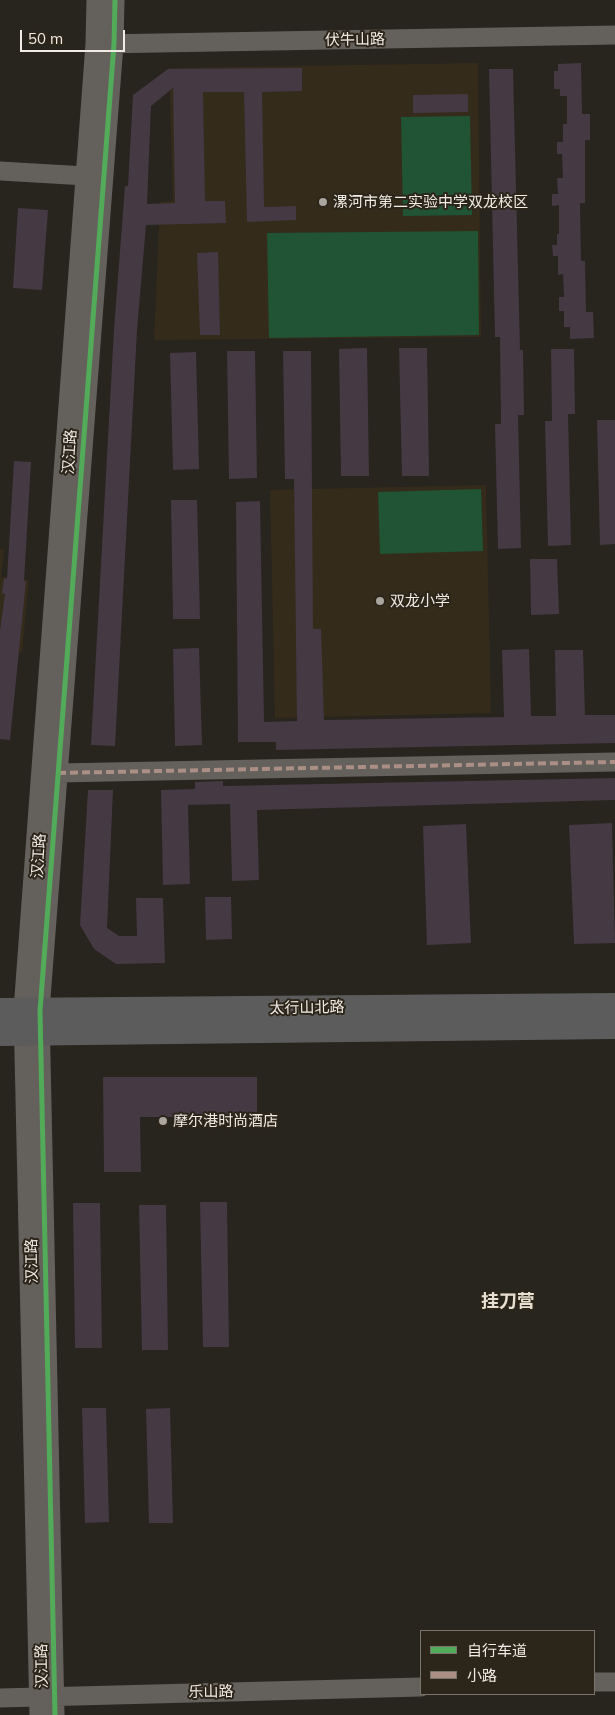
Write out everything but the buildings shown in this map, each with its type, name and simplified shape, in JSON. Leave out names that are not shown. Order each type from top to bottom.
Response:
[{"type":"main road","name":"太行山北路","points":[[21,1022],[615,1004]]},
{"type":"main road","name":"太行山北路","points":[[21,1022],[615,1027]]},
{"type":"street","name":"汉江路","points":[[21,1022],[58,773],[105,44],[96,0]]},
{"type":"street","name":"汉江路","points":[[55,1715],[44,1703],[21,1022],[86,176],[105,44],[115,0]]},
{"type":"street","name":"伏牛山路","points":[[105,44],[615,36]]},
{"type":"street","points":[[0,171],[86,176]]},
{"type":"street","points":[[58,773],[615,762]]},
{"type":"street","points":[[0,1000],[21,1022],[0,1043]]},
{"type":"street","points":[[595,1682],[615,1682]]},
{"type":"street","name":"乐山路","points":[[0,1698],[44,1703],[420,1687]]},
{"type":"shaded area","name":"漯河市第二实验中学双龙校区","points":[[478,63],[481,337],[154,340],[160,202],[173,201],[169,68]]},
{"type":"shaded area","name":"双龙小学","points":[[486,485],[491,713],[275,718],[270,490]]},
{"type":"shaded area","points":[[0,549],[4,550],[1,577],[29,580],[22,653],[0,651]]},
{"type":"green space","points":[[470,116],[472,215],[403,216],[401,117]]},
{"type":"green space","points":[[478,231],[479,335],[269,338],[267,233]]},
{"type":"green space","points":[[481,489],[483,551],[380,554],[378,492]]},
{"type":"marked path","points":[[58,773],[615,762]]},
{"type":"cycle path","points":[[55,1715],[40,1011],[114,44],[115,0]]},
{"type":"place","name":"漯河市第二实验中学双龙校区","points":[[323,202]]},
{"type":"place","name":"双龙小学","points":[[380,601]]},
{"type":"place","name":"摩尔港时尚酒店","points":[[163,1121]]},
{"type":"district","name":"挂刀营","points":[[508,1302]]}]
